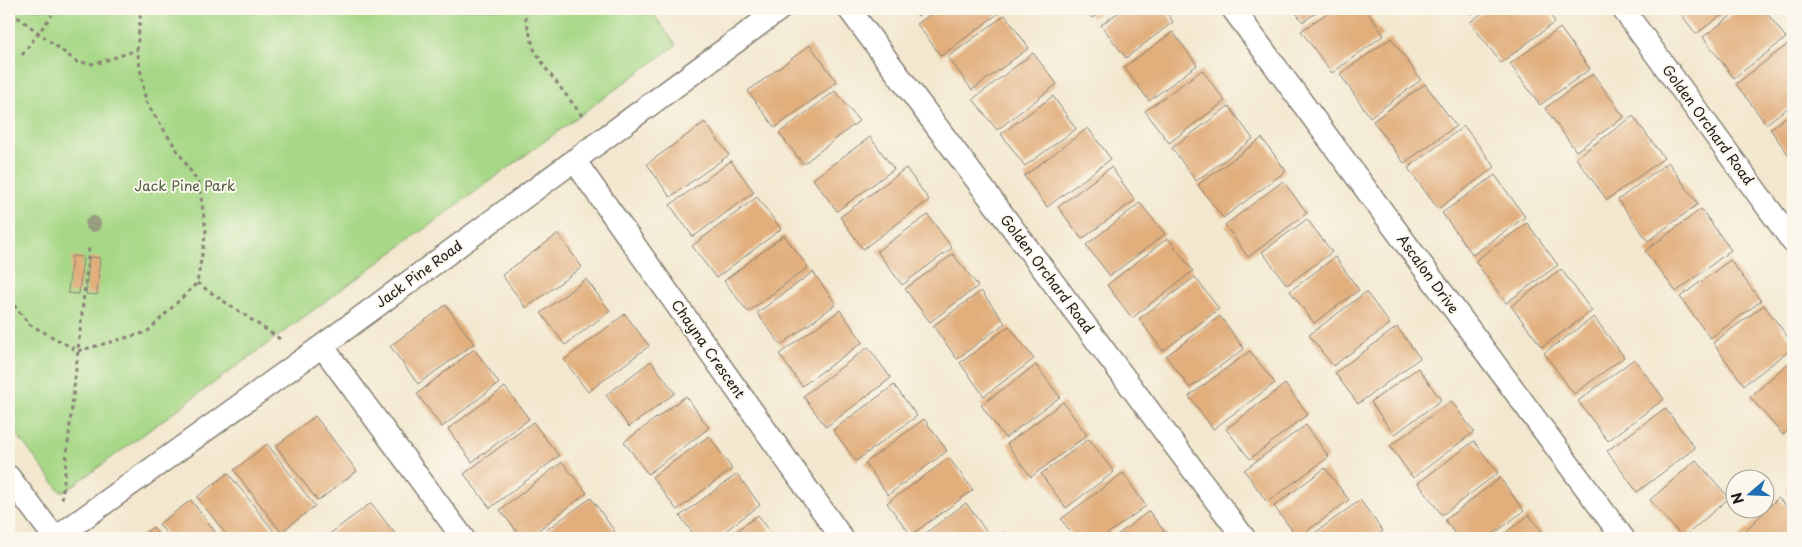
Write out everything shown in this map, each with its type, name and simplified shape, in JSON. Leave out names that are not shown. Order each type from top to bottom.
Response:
[{"type":"street","name":"Jack Pine Road","points":[[56,538],[322,346],[780,9]]},
{"type":"street","name":"Golden Orchard Road","points":[[850,9],[1244,538]]},
{"type":"street","name":"Ascalon Drive","points":[[1233,9],[1623,538]]},
{"type":"street","name":"Golden Orchard Road","points":[[1623,9],[1793,242]]},
{"type":"street","name":"Chayna Crescent","points":[[574,160],[842,538]]},
{"type":"street","points":[[322,346],[463,538]]},
{"type":"street","points":[[9,477],[56,538]]},
{"type":"path","points":[[9,299],[29,324],[78,351],[147,332],[197,283],[206,231],[199,184],[146,102],[137,50],[141,9]]},
{"type":"path","points":[[523,9],[534,49],[582,118]]},
{"type":"path","points":[[22,55],[52,15]]},
{"type":"path","points":[[9,18],[19,18],[76,62],[95,64],[137,50]]},
{"type":"path","points":[[62,499],[89,248]]},
{"type":"path","points":[[197,283],[280,339]]},
{"type":"green space","name":"Jack Pine Park","points":[[9,9],[650,9],[676,45],[66,491],[60,491],[9,424]]},
{"type":"building","points":[[912,9],[928,9],[918,16]]},
{"type":"building","points":[[938,9],[1003,10],[941,56],[917,24]]},
{"type":"building","points":[[1085,9],[1105,9],[1092,18]]},
{"type":"building","points":[[1123,9],[1164,9],[1173,22],[1126,58],[1101,25]]},
{"type":"building","points":[[1293,9],[1321,9],[1303,22]]},
{"type":"building","points":[[1333,9],[1365,9],[1384,35],[1332,73],[1301,31]]},
{"type":"building","points":[[1467,9],[1478,9],[1470,14]]},
{"type":"building","points":[[1488,9],[1546,9],[1555,22],[1501,63],[1470,22]]},
{"type":"building","points":[[1677,9],[1730,9],[1696,34]]},
{"type":"building","points":[[1740,9],[1764,9],[1786,38],[1734,78],[1703,37]]},
{"type":"building","points":[[1005,15],[1029,48],[972,90],[948,57]]},
{"type":"building","points":[[1560,28],[1590,69],[1540,105],[1510,64]]},
{"type":"building","points":[[1173,32],[1197,65],[1149,101],[1124,67]]},
{"type":"building","points":[[1391,38],[1421,80],[1370,117],[1340,74]]},
{"type":"building","points":[[1792,41],[1793,104],[1766,124],[1736,84]]},
{"type":"building","points":[[810,45],[837,82],[775,128],[748,91]]},
{"type":"building","points":[[1033,53],[1057,84],[997,130],[973,99]]},
{"type":"building","points":[[1202,70],[1225,101],[1169,143],[1145,111]]},
{"type":"building","points":[[1593,74],[1624,117],[1576,151],[1545,108]]},
{"type":"building","points":[[1425,84],[1456,126],[1404,163],[1373,121]]},
{"type":"building","points":[[835,91],[859,121],[803,164],[779,133]]},
{"type":"building","points":[[1053,96],[1076,129],[1025,166],[1001,134]]},
{"type":"building","points":[[1229,106],[1253,139],[1196,181],[1172,148]]},
{"type":"building","points":[[1793,112],[1793,161],[1770,129]]},
{"type":"building","points":[[1633,116],[1664,158],[1607,200],[1576,158]]},
{"type":"building","points":[[705,122],[729,155],[670,197],[647,164]]},
{"type":"building","points":[[1464,126],[1495,167],[1438,209],[1408,168]]},
{"type":"building","points":[[1088,128],[1111,159],[1047,207],[1024,176]]},
{"type":"building","points":[[870,137],[894,169],[837,211],[813,179]]},
{"type":"building","points":[[1262,138],[1286,171],[1223,218],[1198,185]]},
{"type":"building","points":[[731,161],[754,192],[693,237],[670,205]]},
{"type":"building","points":[[1668,162],[1698,204],[1648,241],[1618,200]]},
{"type":"building","points":[[1111,167],[1135,200],[1082,239],[1058,207]]},
{"type":"building","points":[[906,168],[929,200],[863,249],[840,217]]},
{"type":"building","points":[[1495,175],[1525,217],[1473,255],[1442,213]]},
{"type":"building","points":[[1283,181],[1307,213],[1248,257],[1225,225]]},
{"type":"building","points":[[757,197],[781,229],[716,278],[692,246]]},
{"type":"building","points":[[1140,203],[1165,234],[1110,276],[1086,245]]},
{"type":"building","points":[[1701,209],[1731,250],[1676,292],[1645,251]]},
{"type":"building","points":[[928,215],[952,248],[902,285],[877,251]]},
{"type":"building","points":[[1307,219],[1332,252],[1287,285],[1262,252]]},
{"type":"building","points":[[1527,223],[1558,265],[1506,303],[1475,261]]},
{"type":"building","points":[[558,234],[582,267],[526,308],[502,275]]},
{"type":"building","points":[[784,235],[808,267],[748,312],[724,281]]},
{"type":"building","points":[[1168,238],[1193,271],[1132,318],[1107,285]]},
{"type":"building","points":[[953,254],[978,286],[930,322],[905,289]]},
{"type":"building","points":[[72,256],[83,257],[79,294],[68,293]]},
{"type":"building","points":[[89,257],[100,258],[97,295],[86,294]]},
{"type":"building","points":[[1335,257],[1359,290],[1314,323],[1290,291]]},
{"type":"building","points":[[1730,260],[1761,301],[1710,338],[1680,297]]},
{"type":"building","points":[[1561,269],[1592,311],[1542,347],[1511,306]]},
{"type":"building","points":[[813,272],[836,304],[781,345],[757,313]]},
{"type":"building","points":[[1195,277],[1219,309],[1163,351],[1139,319]]},
{"type":"building","points":[[586,279],[610,311],[565,345],[541,313]]},
{"type":"building","points":[[981,291],[1005,323],[957,359],[933,326]]},
{"type":"building","points":[[1366,292],[1390,324],[1333,366],[1309,335]]},
{"type":"building","points":[[446,305],[474,344],[418,384],[390,346]]},
{"type":"building","points":[[1764,305],[1793,344],[1793,348],[1744,385],[1713,343]]},
{"type":"building","points":[[840,310],[863,342],[802,386],[779,354]]},
{"type":"building","points":[[625,314],[649,346],[588,392],[564,360]]},
{"type":"building","points":[[1220,316],[1244,349],[1190,388],[1166,356]]},
{"type":"building","points":[[1594,317],[1624,357],[1574,394],[1544,353]]},
{"type":"building","points":[[1009,326],[1034,359],[984,396],[960,363]]},
{"type":"building","points":[[1397,327],[1420,358],[1358,404],[1335,373]]},
{"type":"building","points":[[868,347],[891,378],[826,427],[803,396]]},
{"type":"building","points":[[474,349],[499,383],[442,427],[417,394]]},
{"type":"building","points":[[1250,351],[1275,383],[1213,429],[1189,396]]},
{"type":"building","points":[[1634,359],[1664,399],[1608,441],[1578,401]]},
{"type":"building","points":[[1793,359],[1793,426],[1783,435],[1750,397]]},
{"type":"building","points":[[651,361],[675,393],[629,427],[606,395]]},
{"type":"building","points":[[1036,365],[1060,397],[1005,438],[981,405]]},
{"type":"building","points":[[1418,368],[1441,400],[1394,435],[1371,402]]},
{"type":"building","points":[[1285,384],[1308,414],[1250,459],[1226,429]]},
{"type":"building","points":[[894,385],[917,416],[856,461],[833,430]]},
{"type":"building","points":[[505,387],[529,419],[472,462],[448,429]]},
{"type":"building","points":[[686,396],[709,428],[648,474],[624,442]]},
{"type":"building","points":[[1451,401],[1474,432],[1413,478],[1390,446]]},
{"type":"building","points":[[1063,402],[1087,435],[1031,477],[1007,444]]},
{"type":"building","points":[[1665,408],[1695,448],[1637,492],[1607,451]]},
{"type":"building","points":[[315,416],[357,471],[318,501],[276,446]]},
{"type":"building","points":[[924,419],[947,451],[888,495],[865,463]]},
{"type":"building","points":[[533,422],[559,456],[490,508],[464,474]]},
{"type":"building","points":[[1306,425],[1329,457],[1267,502],[1244,470]]},
{"type":"building","points":[[709,436],[732,469],[677,510],[652,477]]},
{"type":"building","points":[[1089,439],[1114,472],[1066,508],[1041,474]]},
{"type":"building","points":[[1474,441],[1498,473],[1442,515],[1418,483]]},
{"type":"building","points":[[267,444],[315,506],[281,532],[234,470]]},
{"type":"building","points":[[949,458],[973,490],[911,535],[887,503]]},
{"type":"building","points":[[1696,460],[1724,492],[1724,502],[1683,538],[1650,500]]},
{"type":"building","points":[[562,462],[587,493],[528,538],[522,538],[500,510]]},
{"type":"building","points":[[1325,468],[1349,500],[1298,538],[1274,506]]},
{"type":"building","points":[[228,473],[276,534],[271,538],[229,538],[197,497]]},
{"type":"building","points":[[1123,473],[1146,506],[1102,538],[1075,538],[1061,519]]},
{"type":"building","points":[[737,474],[760,505],[716,538],[696,538],[680,516]]},
{"type":"building","points":[[1500,478],[1524,511],[1488,538],[1458,538],[1445,520]]},
{"type":"building","points":[[1793,484],[1793,498],[1786,491]]},
{"type":"building","points":[[591,498],[615,532],[606,538],[535,538]]},
{"type":"building","points":[[1778,498],[1793,512],[1793,538],[1738,538],[1756,520],[1774,520],[1774,502]]},
{"type":"building","points":[[191,500],[220,538],[170,538],[159,524]]},
{"type":"building","points":[[1360,500],[1383,531],[1374,538],[1308,538]]},
{"type":"building","points":[[371,503],[396,535],[391,538],[324,538]]},
{"type":"building","points":[[966,503],[989,535],[984,538],[919,538]]},
{"type":"building","points":[[1149,511],[1169,538],[1113,538]]},
{"type":"building","points":[[758,515],[775,538],[727,538]]},
{"type":"building","points":[[1529,515],[1547,538],[1498,538]]},
{"type":"building","points":[[153,527],[161,538],[138,538]]},
{"type":"building","points":[[1005,532],[1010,538],[996,538]]}]
